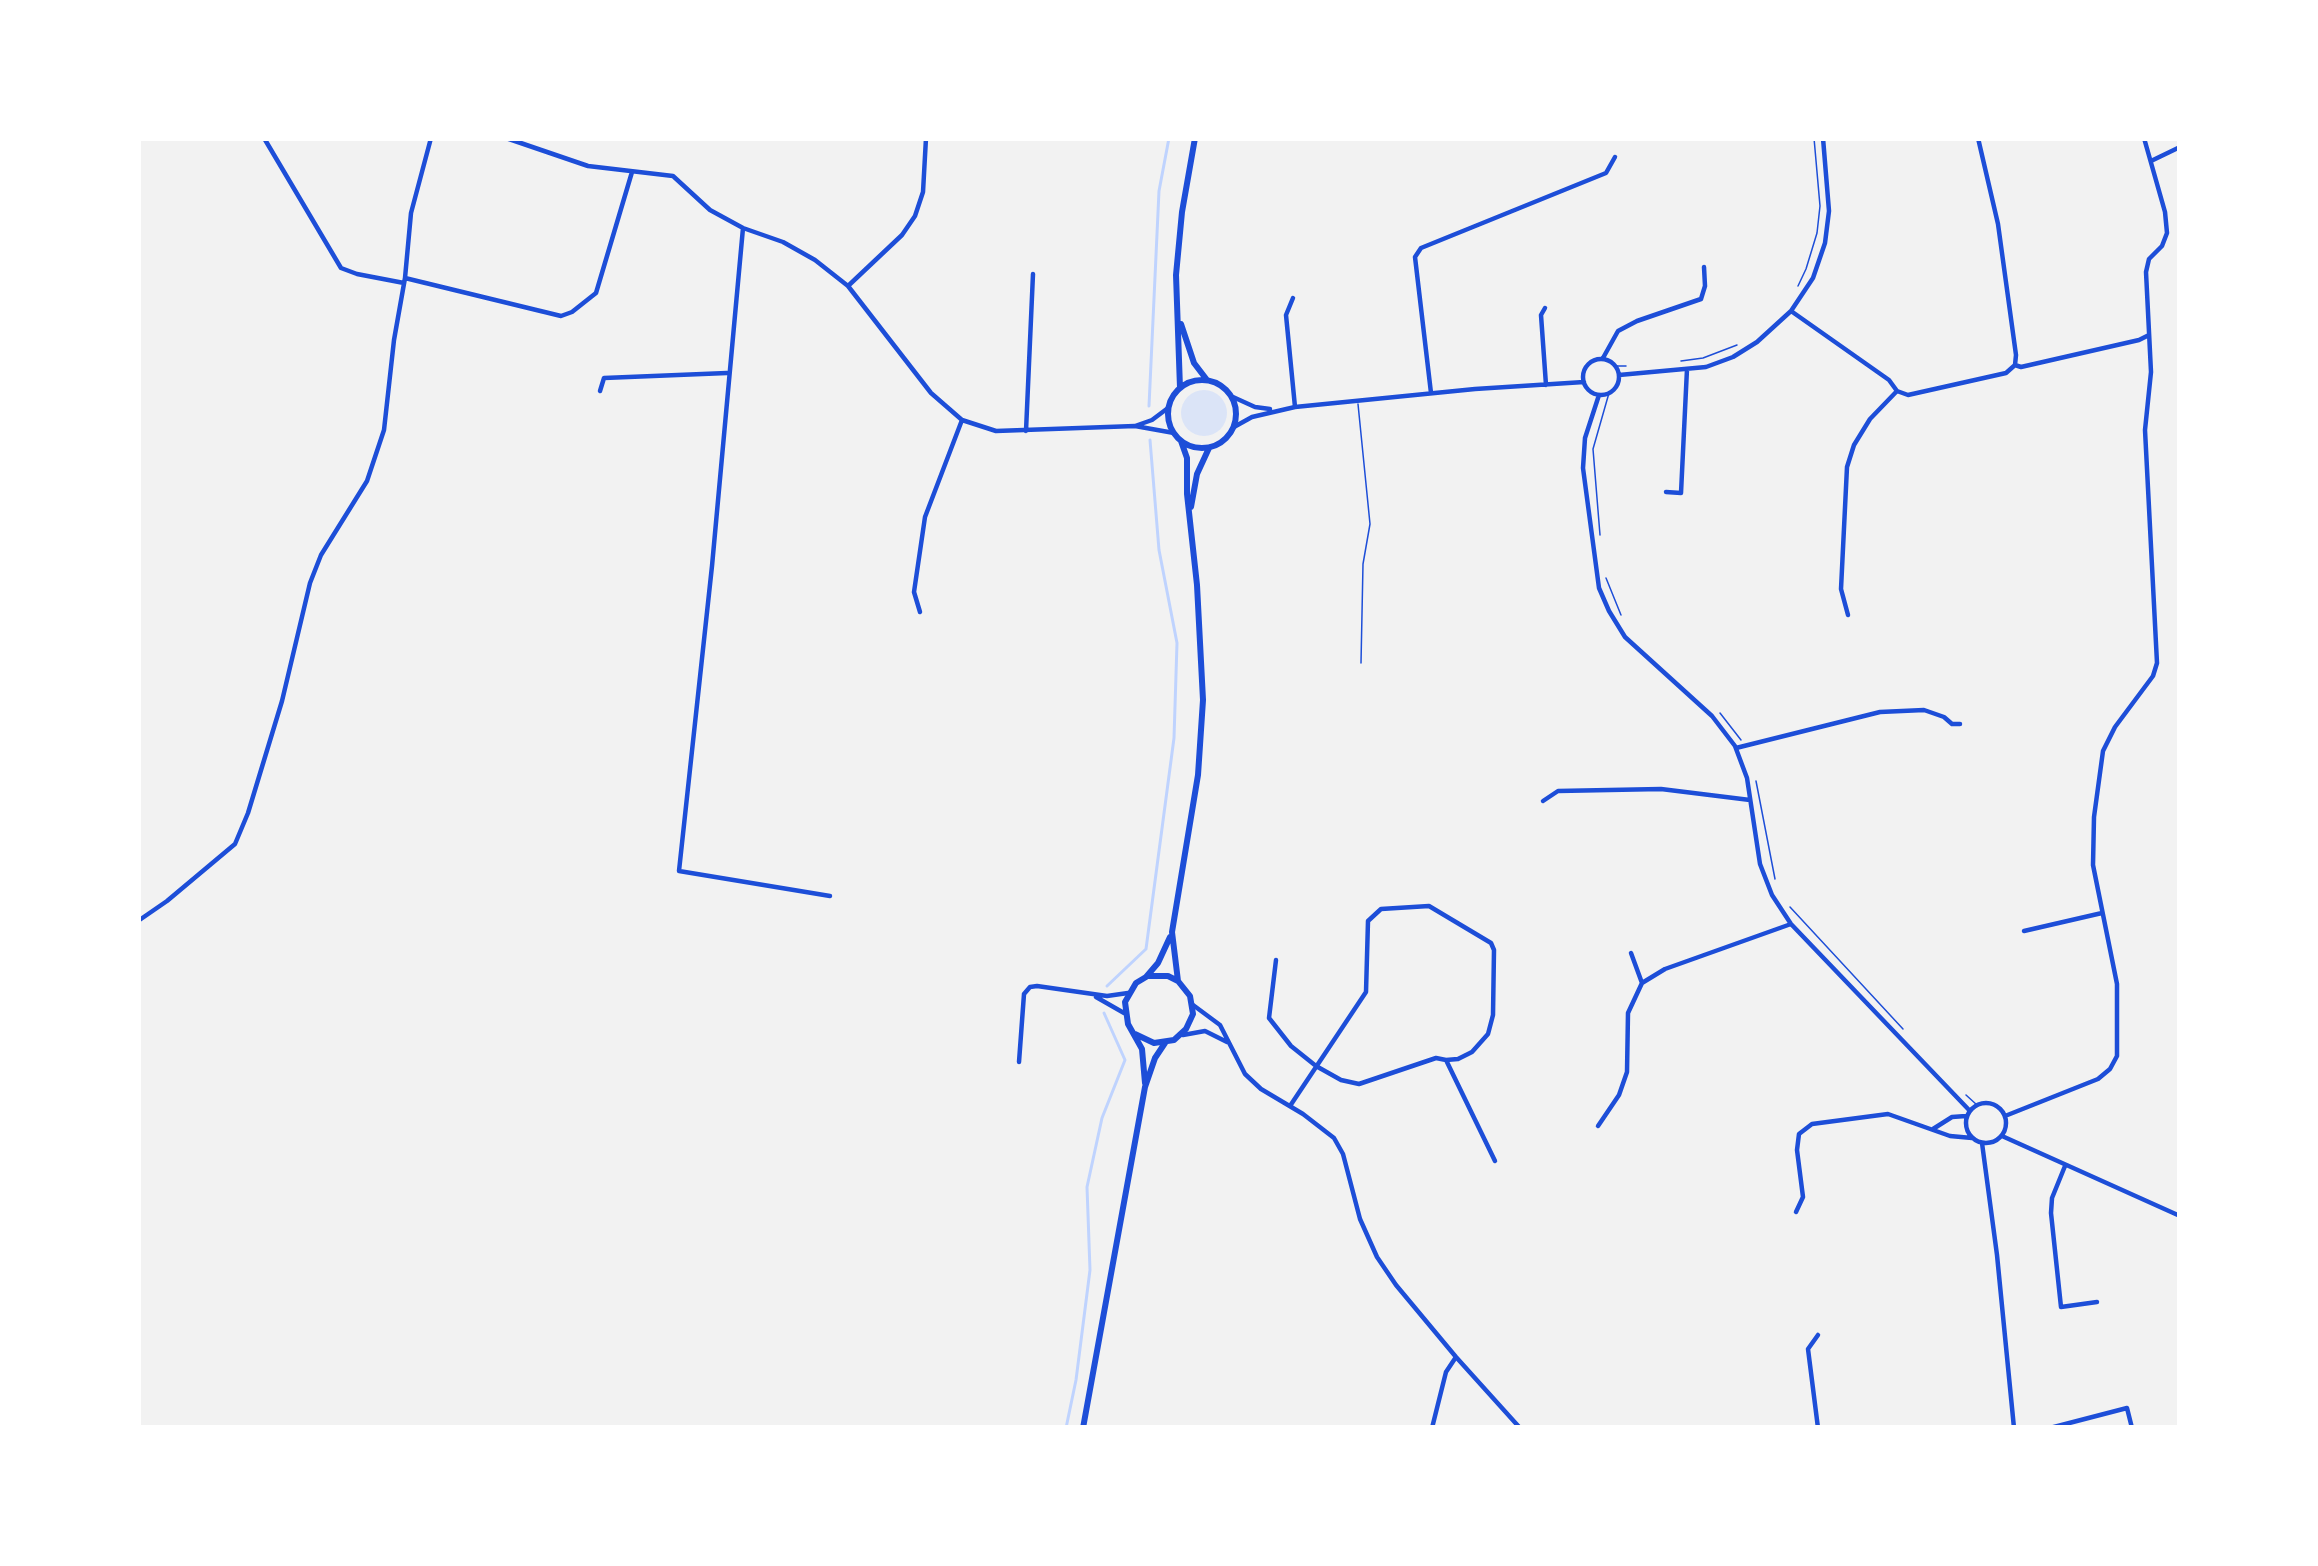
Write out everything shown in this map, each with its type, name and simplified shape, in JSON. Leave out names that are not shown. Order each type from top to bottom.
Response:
[{"type":"main road","points":[[1180,388],[1175,275],[1195,138]]},
{"type":"main road","points":[[1178,314],[1194,363],[1207,380]]},
{"type":"main road","points":[[1145,1087],[1142,1049],[1124,1013],[1129,993],[1158,963],[1172,932],[1198,775],[1203,700],[1186,494],[1187,458],[1168,420],[1168,408],[1180,388],[1207,380],[1233,397],[1236,411],[1234,427],[1209,448],[1197,474],[1190,523]]},
{"type":"main road","points":[[1181,441],[1209,448]]},
{"type":"main road","points":[[1172,932],[1178,981]]},
{"type":"main road","points":[[1083,1428],[1145,1087],[1155,1058],[1166,1043],[1181,1035],[1193,1005],[1178,981],[1168,976],[1146,977]]},
{"type":"main road","points":[[1134,1033],[1143,1040],[1166,1043]]},
{"type":"street","points":[[264,138],[341,268],[561,316],[596,293],[632,172]]},
{"type":"street","points":[[138,921],[235,844],[248,813],[310,584],[321,555],[367,481],[380,445],[411,213],[431,138]]},
{"type":"street","points":[[506,138],[588,166],[674,176],[710,210],[815,260],[848,286],[931,393],[962,420],[997,431],[1135,426],[1174,433]]},
{"type":"street","points":[[848,286],[902,236],[915,217],[923,192],[926,138]]},
{"type":"street","points":[[1619,375],[1706,367],[1757,342],[1791,311],[1813,278],[1825,243],[1829,211],[1823,138]]},
{"type":"street","points":[[1791,311],[1908,395],[2006,373],[2016,355],[1998,224],[1978,138]]},
{"type":"street","points":[[2005,1116],[2098,1079],[2117,1056],[2117,984],[2093,865],[2103,752],[2157,663],[2145,430],[2151,372],[2146,272],[2167,233],[2144,138]]},
{"type":"street","points":[[2151,161],[2180,147]]},
{"type":"street","points":[[1431,393],[1415,257],[1420,248],[1606,173],[1615,157]]},
{"type":"street","points":[[742,228],[679,871],[830,896]]},
{"type":"street","points":[[2167,233],[2180,236]]},
{"type":"street","points":[[1603,358],[1616,366],[1619,375],[1614,390],[1599,395],[1584,382],[1587,365],[1603,358],[1618,331],[1701,299],[1704,267]]},
{"type":"street","points":[[1026,431],[1033,274]]},
{"type":"street","points":[[1293,298],[1286,315],[1294,407]]},
{"type":"street","points":[[1545,308],[1541,315],[1546,385]]},
{"type":"street","points":[[2014,365],[2150,335]]},
{"type":"street","points":[[1666,492],[1682,493],[1687,369]]},
{"type":"street","points":[[600,391],[604,378],[728,374]]},
{"type":"street","points":[[1234,427],[1252,417],[1294,407],[1584,382]]},
{"type":"street","points":[[1848,615],[1841,589],[1846,467],[1870,419],[1897,391]]},
{"type":"street","points":[[1599,395],[1585,438],[1583,468],[1598,588],[1609,611],[1625,637],[1712,716],[1736,748],[1748,778],[1760,864],[1791,924],[1968,1113],[1972,1138]]},
{"type":"street","points":[[1233,397],[1276,410]]},
{"type":"street","points":[[1135,426],[1168,408]]},
{"type":"street","points":[[920,612],[914,592],[925,518],[962,420]]},
{"type":"street","points":[[1736,748],[1880,712],[1937,713],[1960,724]]},
{"type":"street","points":[[1543,801],[1558,791],[1660,789],[1750,800]]},
{"type":"street","points":[[1276,960],[1269,1018],[1278,1033],[1316,1066],[1359,1084],[1436,1058],[1458,1059],[1472,1052],[1488,1034],[1493,1015],[1494,950],[1486,938],[1429,906],[1381,909],[1371,916],[1366,992],[1316,1066],[1290,1106]]},
{"type":"street","points":[[2024,931],[2102,913]]},
{"type":"street","points":[[1598,1126],[1619,1095],[1627,1072],[1628,1013],[1642,983],[1665,969],[1791,924]]},
{"type":"street","points":[[1631,953],[1642,983]]},
{"type":"street","points":[[1019,1062],[1024,994],[1030,987],[1108,996],[1129,993]]},
{"type":"street","points":[[1091,994],[1124,1013]]},
{"type":"street","points":[[1193,1005],[1220,1025],[1245,1074],[1334,1138],[1377,1257],[1520,1428]]},
{"type":"street","points":[[1181,1035],[1205,1031],[1228,1042]]},
{"type":"street","points":[[1446,1060],[1495,1161]]},
{"type":"street","points":[[1796,1212],[1802,1197],[1799,1134],[1811,1124],[1888,1114],[1950,1136],[1982,1143],[2002,1136],[2006,1123],[1990,1103],[1933,1129]]},
{"type":"street","points":[[2002,1136],[2180,1216]]},
{"type":"street","points":[[1982,1143],[2014,1428]]},
{"type":"street","points":[[2065,1166],[2051,1213],[2061,1306],[2097,1302]]},
{"type":"street","points":[[1818,1335],[1808,1349],[1818,1428]]},
{"type":"street","points":[[1432,1428],[1446,1372],[1456,1357]]},
{"type":"street","points":[[2050,1428],[2127,1408],[2132,1428]]},
{"type":"lane","points":[[1358,400],[1370,524],[1363,564],[1361,663]]},
{"type":"path","points":[[1795,292],[1817,233],[1820,206],[1814,138]]},
{"type":"path","points":[[1672,362],[1703,358],[1742,342]]},
{"type":"path","points":[[1616,366],[1634,366]]},
{"type":"shaded area","points":[[1204,390],[1221,396],[1227,413],[1221,430],[1204,436],[1187,430],[1181,413],[1187,396]]},
{"type":"waterway","points":[[1149,406],[1159,191],[1169,138]]},
{"type":"waterway","points":[[1107,986],[1146,949],[1174,738],[1177,643],[1159,550],[1150,440]]},
{"type":"waterway","points":[[1066,1428],[1090,1270],[1087,1187],[1102,1118],[1125,1060],[1104,1013]]}]
